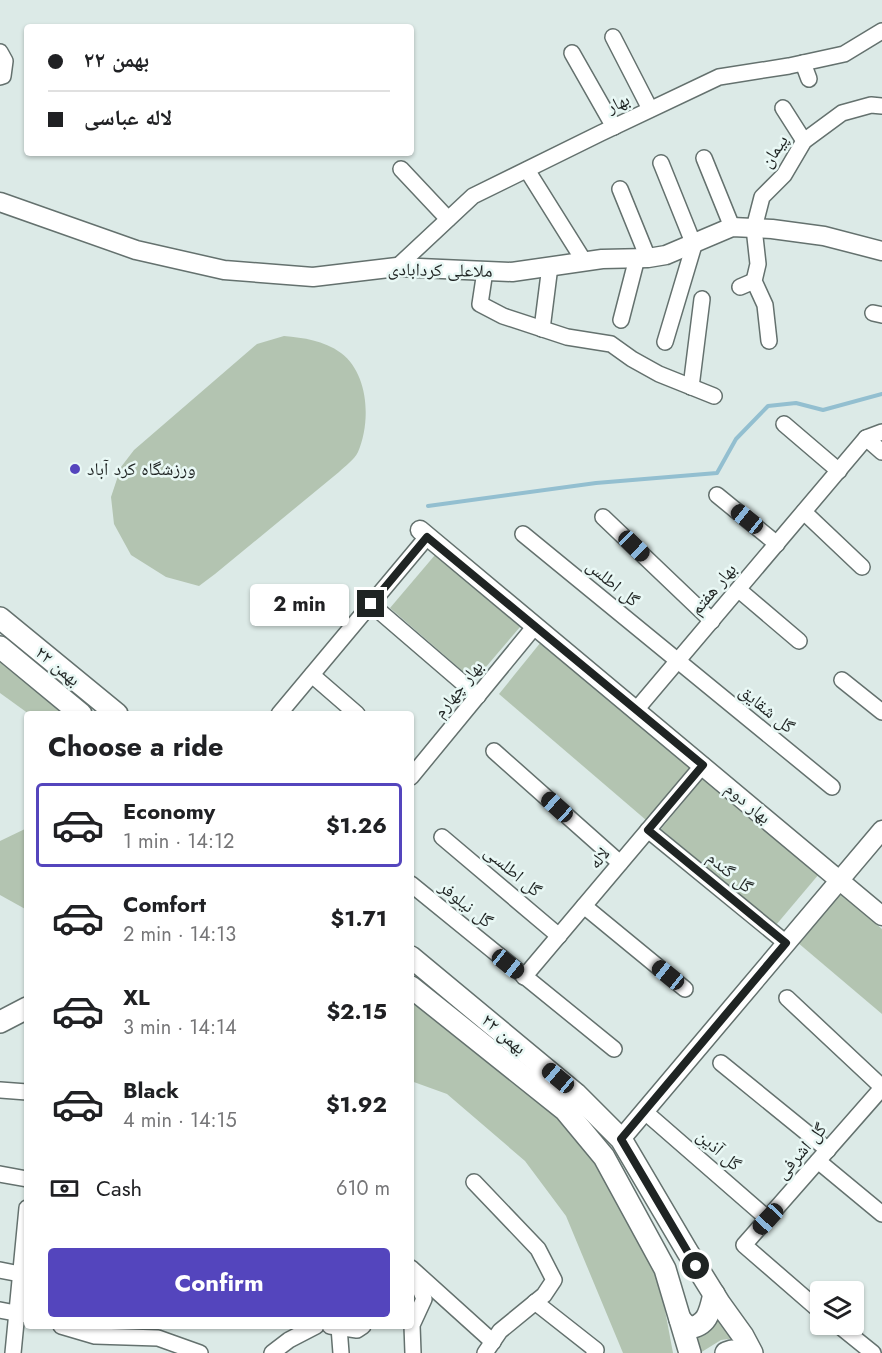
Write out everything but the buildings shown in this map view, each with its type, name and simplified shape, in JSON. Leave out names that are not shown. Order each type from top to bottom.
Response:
[{"type":"main road","name":"۲۲ بهمن","points":[[0,618],[113,711]]},
{"type":"main road","name":"۲۲ بهمن","points":[[0,647],[77,711]]},
{"type":"main road","name":"۲۲ بهمن","points":[[414,959],[576,1094],[621,1139],[752,1353]]},
{"type":"main road","name":"۲۲ بهمن","points":[[414,989],[565,1110],[604,1157],[665,1269],[690,1353]]},
{"type":"main road","points":[[0,1022],[24,1010]]},
{"type":"main road","points":[[680,1319],[688,1328],[704,1322],[710,1314],[714,1294]]},
{"type":"main road","points":[[726,1353],[740,1353]]},
{"type":"street","name":"بهار","points":[[397,267],[473,196],[614,127],[719,77],[844,54],[882,31]]},
{"type":"street","points":[[613,37],[651,109]]},
{"type":"street","points":[[0,52],[5,61],[3,76],[0,77]]},
{"type":"street","points":[[572,53],[614,127]]},
{"type":"street","points":[[803,63],[809,79]]},
{"type":"street","name":"پیمان","points":[[754,228],[762,197],[784,175],[804,141],[842,112],[871,105],[882,106]]},
{"type":"street","points":[[783,108],[804,141]]},
{"type":"street","points":[[704,158],[732,227]]},
{"type":"street","points":[[661,163],[694,245],[665,342]]},
{"type":"street","points":[[400,169],[448,219]]},
{"type":"street","points":[[527,170],[584,261]]},
{"type":"street","points":[[620,189],[642,258],[621,320]]},
{"type":"street","name":"ملاعلی کردابادی","points":[[0,202],[136,250],[224,270],[313,277],[397,267],[512,272],[602,259],[642,258],[666,255],[732,227],[824,236],[882,251]]},
{"type":"street","points":[[754,228],[758,264],[747,284],[765,305],[769,341]]},
{"type":"street","points":[[542,329],[550,266]]},
{"type":"street","points":[[485,271],[480,304],[503,316],[567,337],[611,344],[659,374],[714,396]]},
{"type":"street","points":[[691,387],[702,299]]},
{"type":"street","points":[[784,424],[839,471]]},
{"type":"street","points":[[882,432],[866,438],[882,452]]},
{"type":"street","name":"بهار هفتم","points":[[636,710],[866,438]]},
{"type":"street","points":[[717,495],[777,544]]},
{"type":"street","points":[[804,512],[862,567]]},
{"type":"street","points":[[603,517],[712,621]]},
{"type":"street","points":[[282,711],[371,604],[423,533]]},
{"type":"street","name":"بهار دوم","points":[[423,533],[882,916]]},
{"type":"street","name":"گل اطلس","points":[[524,534],[678,662]]},
{"type":"street","points":[[739,590],[799,641]]},
{"type":"street","points":[[371,604],[478,696]]},
{"type":"street","name":"بهار چهارم","points":[[414,773],[535,626]]},
{"type":"street","name":"گل شقایق","points":[[678,662],[832,787]]},
{"type":"street","points":[[312,675],[354,711]]},
{"type":"street","points":[[842,680],[882,712]]},
{"type":"street","points":[[494,752],[620,863]]},
{"type":"street","name":"لاله","points":[[524,977],[703,765]]},
{"type":"street","name":"گل گندم","points":[[648,830],[786,943]]},
{"type":"street","points":[[621,1139],[882,830]]},
{"type":"street","name":"گل اطلسی","points":[[442,837],[559,936]]},
{"type":"street","name":"گل نیلوفر","points":[[414,886],[614,1049]]},
{"type":"street","points":[[584,906],[685,989]]},
{"type":"street","points":[[786,998],[882,1088]]},
{"type":"street","points":[[721,1063],[823,1155],[882,1214]]},
{"type":"street","name":"گل اشرفی","points":[[810,1302],[744,1245],[882,1088]]},
{"type":"street","points":[[0,1090],[24,1092]]},
{"type":"street","name":"گل آذین","points":[[644,1111],[768,1219]]},
{"type":"street","points":[[0,1174],[24,1178]]},
{"type":"street","points":[[414,1272],[489,1347],[500,1331],[544,1295],[554,1280],[538,1249],[474,1182]]},
{"type":"street","points":[[13,1353],[22,1314],[20,1274],[24,1258]]},
{"type":"street","points":[[0,1270],[20,1274]]},
{"type":"street","points":[[414,1275],[424,1299],[414,1321]]},
{"type":"street","points":[[536,1302],[596,1350],[594,1353]]},
{"type":"street","points":[[0,1310],[22,1314]]},
{"type":"street","points":[[71,1329],[94,1336],[159,1332],[200,1353]]},
{"type":"street","points":[[272,1353],[289,1340],[310,1329]]},
{"type":"street","points":[[335,1329],[342,1353]]},
{"type":"street","points":[[412,1329],[413,1353]]},
{"type":"street","points":[[851,1335],[873,1353]]},
{"type":"green space","points":[[284,336],[320,342],[341,353],[350,362],[357,373],[365,399],[365,427],[358,452],[339,472],[199,586],[166,577],[131,555],[114,524],[111,497],[121,467],[134,450],[257,344]]},
{"type":"green space","points":[[435,555],[520,627],[474,681],[390,608]]},
{"type":"green space","points":[[541,642],[691,767],[646,820],[499,694]]},
{"type":"green space","points":[[0,658],[63,711],[25,711],[0,693]]},
{"type":"green space","points":[[703,778],[819,874],[776,925],[661,829]]},
{"type":"green space","points":[[24,829],[24,908],[0,895],[0,841]]},
{"type":"green space","points":[[840,893],[882,929],[882,1014],[797,942]]},
{"type":"green space","points":[[414,1002],[553,1113],[598,1163],[658,1273],[673,1353],[623,1353],[566,1216],[525,1161],[447,1094],[414,1082]]},
{"type":"green space","points":[[717,1316],[736,1338],[721,1340],[700,1353],[693,1353],[697,1332]]},
{"type":"waterway","points":[[428,506],[596,483],[717,473],[736,439],[768,406],[796,403],[823,410],[882,394]]},
{"type":"place","name":"ورزشگاه کرد آباد","points":[[75,469]]},
{"type":"route","points":[[371,604],[427,537],[703,765],[648,830],[786,943],[621,1139],[696,1266]]}]
